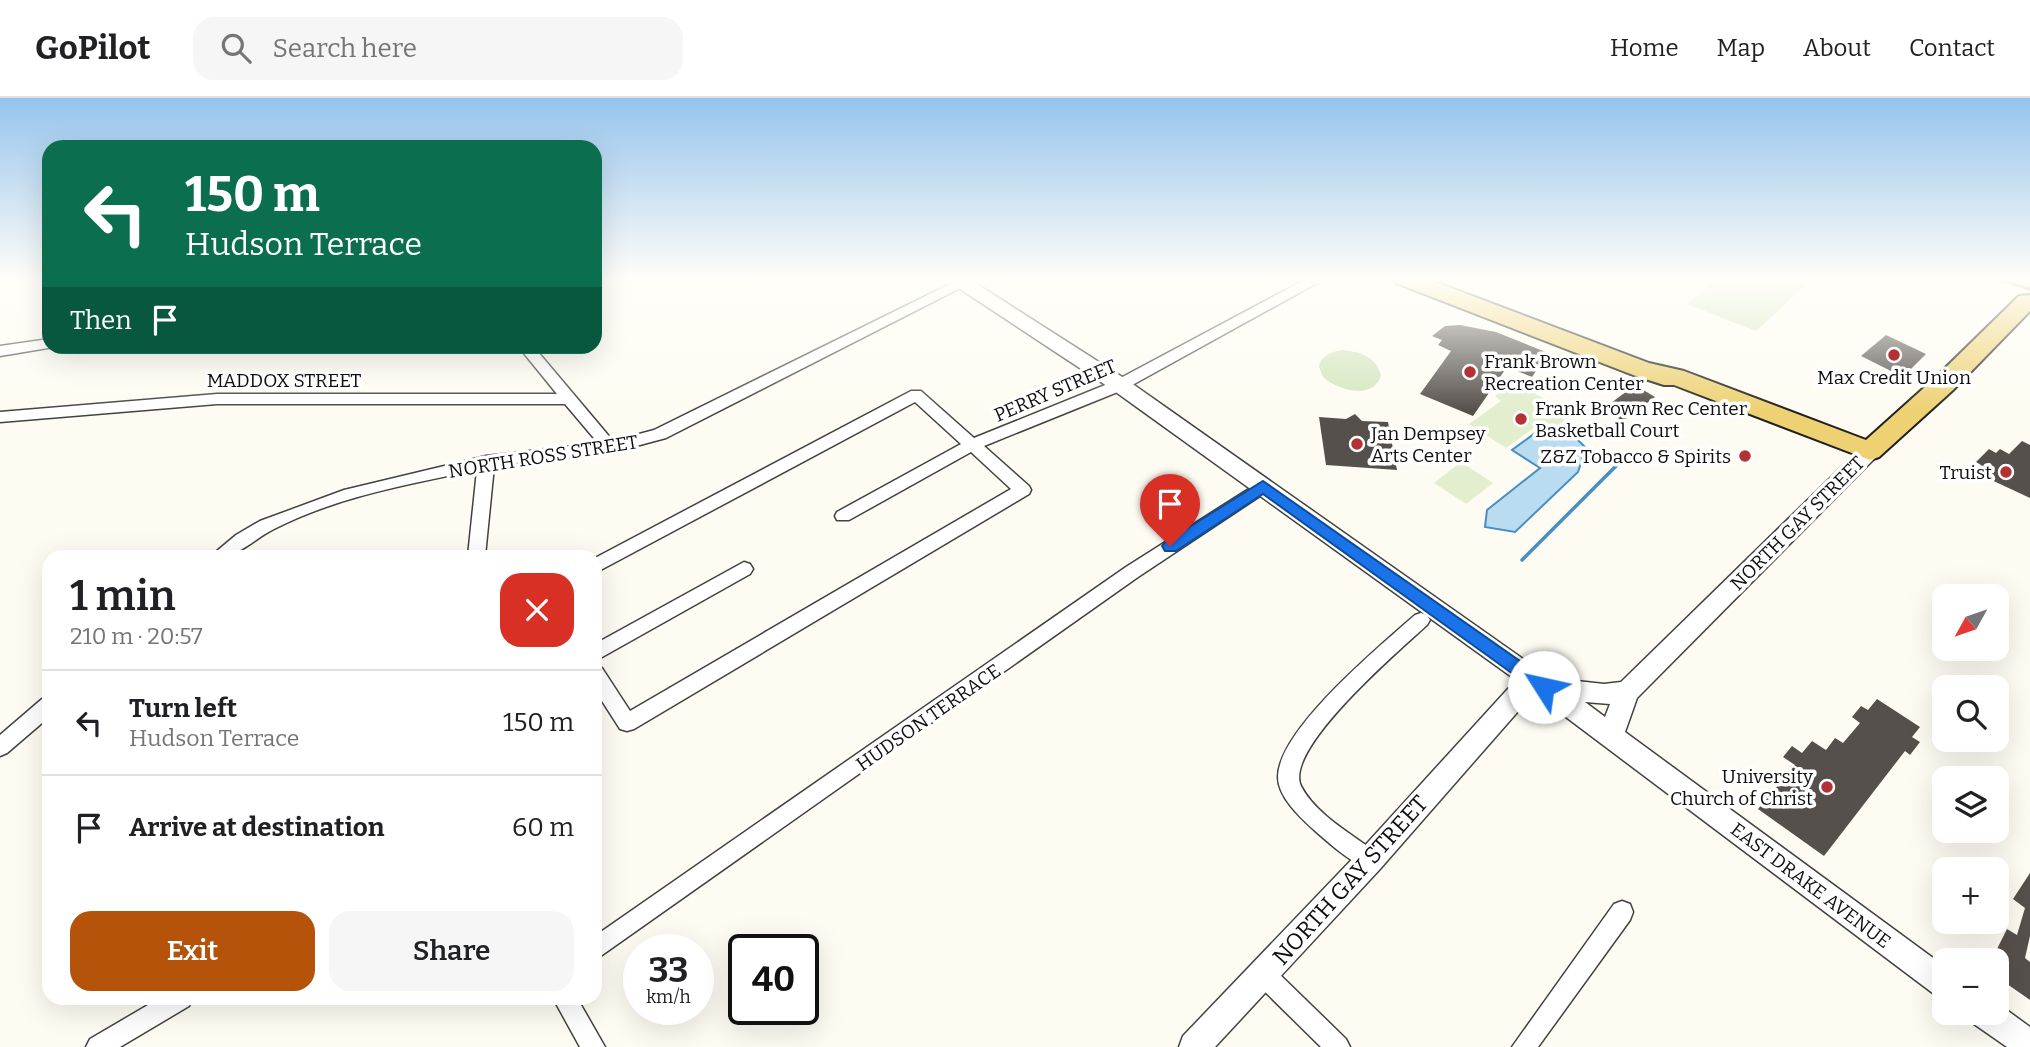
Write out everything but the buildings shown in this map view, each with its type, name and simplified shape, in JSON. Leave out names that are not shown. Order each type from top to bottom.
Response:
[{"type":"main road","points":[[1519,322],[1641,369],[1664,377],[1676,377]]},
{"type":"main road","points":[[1545,322],[1667,369],[1676,377],[1870,451]]},
{"type":"main road","name":"NORTH GAY STREET","points":[[1870,451],[2010,322]]},
{"type":"street","name":"NORTH ROSS STREET","points":[[228,550],[271,521],[369,488],[486,462],[641,441],[692,421],[882,322]]},
{"type":"street","name":"EAST DRAKE AVENUE","points":[[1027,322],[1263,486],[1611,735],[1932,975]]},
{"type":"street","name":"PERRY STREET","points":[[843,516],[971,445],[1120,385],[1237,322]]},
{"type":"street","points":[[0,351],[42,345]]},
{"type":"street","points":[[532,354],[610,447]]},
{"type":"street","points":[[602,562],[916,395],[1023,490],[627,723],[602,685]]},
{"type":"street","name":"MADDOX STREET","points":[[0,417],[217,399],[569,399]]},
{"type":"street","name":"NORTH GAY STREET","points":[[1627,692],[1870,451]]},
{"type":"street","points":[[478,550],[486,462]]},
{"type":"street","name":"HUDSON TERRACE","points":[[602,944],[1132,572],[1263,486]]},
{"type":"street","points":[[602,649],[744,569]]},
{"type":"street","points":[[1370,860],[1314,816],[1298,799],[1287,779],[1290,759],[1310,730],[1343,694],[1421,620]]},
{"type":"street","points":[[1538,683],[1604,694],[1627,692],[1611,735]]},
{"type":"street","name":"NORTH GAY STREET","points":[[1194,1047],[1538,683]]},
{"type":"street","points":[[0,747],[42,711]]},
{"type":"street","points":[[1524,1047],[1622,912]]},
{"type":"street","points":[[1264,975],[1338,1047]]},
{"type":"street","points":[[98,1047],[169,1005]]},
{"type":"street","points":[[568,1005],[593,1047]]},
{"type":"street","points":[[2002,1025],[2030,1045]]},
{"type":"green space","points":[[1734,322],[1765,322],[1756,331]]},
{"type":"green space","points":[[1342,350],[1371,359],[1381,375],[1377,383],[1371,388],[1355,391],[1337,386],[1323,377],[1319,367],[1322,360],[1331,353]]},
{"type":"green space","name":"Frank Brown Rec Center Basketball Court","points":[[1514,381],[1571,415],[1551,431],[1539,424],[1506,448],[1469,424],[1501,401],[1495,396]]},
{"type":"green space","points":[[1461,462],[1493,483],[1466,504],[1434,483]]},
{"type":"water","points":[[1542,428],[1552,433],[1562,430],[1586,448],[1578,472],[1515,532],[1485,527],[1487,510],[1540,468],[1512,450]]},
{"type":"waterway","points":[[1522,560],[1616,466]]},
{"type":"place","name":"Max Credit Union","points":[[1894,355]]},
{"type":"place","name":"Frank Brown Recreation Center","points":[[1470,372]]},
{"type":"place","name":"Frank Brown Rec Center Basketball Court","points":[[1521,419]]},
{"type":"place","name":"Jan Dempsey Arts Center","points":[[1357,444]]},
{"type":"place","name":"Z&Z Tobacco & Spirits","points":[[1745,456]]},
{"type":"place","name":"Truist","points":[[2006,472]]},
{"type":"place","name":"University Church of Christ","points":[[1827,787]]},
{"type":"route","points":[[1170,546],[1263,486],[1544,687]]}]
